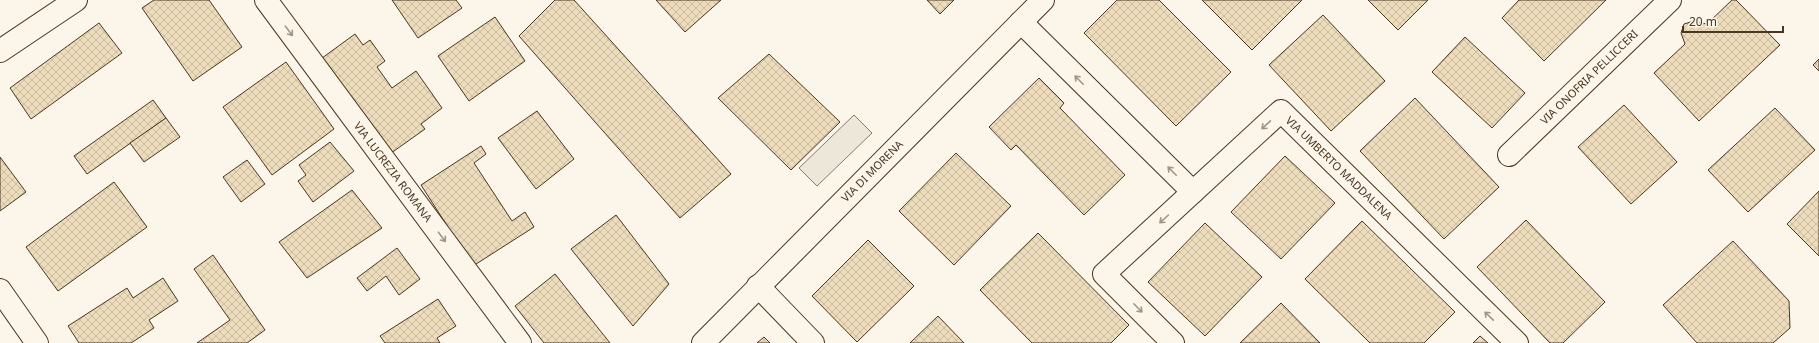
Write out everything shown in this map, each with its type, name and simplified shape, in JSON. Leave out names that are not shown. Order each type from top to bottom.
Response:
[{"type":"street","points":[[0,51],[76,0]]},
{"type":"street","name":"VIA LUCREZIA ROMANA","points":[[266,0],[520,343]]},
{"type":"street","name":"VIA DI MORENA","points":[[702,343],[1044,0]]},
{"type":"street","name":"VIA ONOFRIA PELLICCERI","points":[[1509,155],[1670,0]]},
{"type":"street","points":[[1022,22],[1193,192],[1104,274],[1173,343]]},
{"type":"street","name":"VIA UMBERTO MADDALENA","points":[[1193,192],[1281,111],[1517,343]]},
{"type":"street","points":[[758,286],[813,343]]},
{"type":"street","points":[[0,290],[37,343]]},
{"type":"shaded area","points":[[854,115],[872,133],[817,186],[799,168]]},
{"type":"building","points":[[154,0],[209,0],[242,47],[193,81],[142,8]]},
{"type":"building","points":[[392,0],[456,0],[462,8],[418,38]]},
{"type":"building","points":[[555,0],[574,0],[731,174],[680,218],[519,36]]},
{"type":"building","points":[[656,0],[721,0],[685,32]]},
{"type":"building","points":[[927,0],[954,0],[940,14]]},
{"type":"building","points":[[1117,0],[1159,0],[1231,72],[1176,126],[1084,33]]},
{"type":"building","points":[[1202,0],[1302,0],[1252,50]]},
{"type":"building","points":[[1368,0],[1428,0],[1398,30]]},
{"type":"building","points":[[1519,0],[1606,0],[1544,61],[1502,18]]},
{"type":"building","points":[[1732,0],[1736,0],[1780,45],[1699,121],[1654,73],[1685,44],[1681,33],[1684,24],[1694,21],[1707,24]]},
{"type":"building","points":[[1323,15],[1385,81],[1331,131],[1269,65]]},
{"type":"building","points":[[495,17],[525,61],[469,101],[438,56]]},
{"type":"building","points":[[99,23],[122,53],[31,119],[10,88]]},
{"type":"building","points":[[355,34],[363,45],[370,40],[385,61],[377,67],[392,88],[416,71],[442,108],[421,124],[425,129],[387,156],[318,61]]},
{"type":"building","points":[[1465,37],[1525,93],[1492,128],[1432,72]]},
{"type":"building","points":[[769,54],[840,122],[791,170],[718,98]]},
{"type":"building","points":[[1819,59],[1819,71],[1813,65]]},
{"type":"building","points":[[286,62],[334,129],[272,175],[223,107]]},
{"type":"building","points":[[1039,78],[1064,103],[1060,108],[1125,175],[1084,215],[1016,145],[1011,150],[989,127]]},
{"type":"building","points":[[1415,98],[1499,187],[1444,239],[1360,151]]},
{"type":"building","points":[[153,100],[166,118],[87,174],[74,156]]},
{"type":"building","points":[[1624,105],[1677,162],[1631,204],[1578,147]]},
{"type":"building","points":[[1775,108],[1815,150],[1748,212],[1708,170]]},
{"type":"building","points":[[537,111],[574,159],[536,189],[498,138]]},
{"type":"building","points":[[166,118],[180,137],[144,162],[130,143]]},
{"type":"building","points":[[330,142],[354,171],[313,202],[298,181],[306,175],[299,165]]},
{"type":"building","points":[[481,146],[486,154],[474,163],[512,221],[525,212],[534,227],[473,266],[421,185]]},
{"type":"building","points":[[956,153],[1011,206],[954,265],[899,211]]},
{"type":"building","points":[[1285,156],[1335,203],[1281,259],[1231,212]]},
{"type":"building","points":[[0,157],[26,192],[0,211]]},
{"type":"building","points":[[247,160],[265,184],[241,202],[223,177]]},
{"type":"building","points":[[114,182],[147,227],[58,291],[26,247]]},
{"type":"building","points":[[352,190],[382,228],[307,278],[279,242]]},
{"type":"building","points":[[1819,191],[1819,256],[1787,224]]},
{"type":"building","points":[[616,215],[669,284],[633,326],[571,249]]},
{"type":"building","points":[[1526,220],[1605,302],[1563,343],[1550,343],[1477,267]]},
{"type":"building","points":[[1362,221],[1455,312],[1424,343],[1370,343],[1305,279]]},
{"type":"building","points":[[1205,223],[1262,277],[1205,336],[1148,282]]},
{"type":"building","points":[[1038,233],[1129,325],[1111,343],[1032,343],[980,290]]},
{"type":"building","points":[[868,240],[914,286],[857,342],[812,296]]},
{"type":"building","points":[[1733,241],[1789,301],[1790,328],[1773,343],[1697,343],[1663,305]]},
{"type":"building","points":[[397,248],[420,279],[399,295],[386,276],[367,291],[357,278]]},
{"type":"building","points":[[213,255],[265,330],[247,343],[197,343],[230,320],[194,269]]},
{"type":"building","points":[[555,274],[610,343],[544,343],[515,306]]},
{"type":"building","points":[[163,278],[178,301],[149,320],[154,328],[131,343],[79,343],[68,326],[127,288],[133,298]]},
{"type":"building","points":[[438,299],[456,326],[437,338],[440,343],[385,343],[380,336]]},
{"type":"building","points":[[1281,303],[1320,343],[1240,343]]},
{"type":"building","points":[[938,316],[964,343],[910,343]]},
{"type":"building","points":[[1480,336],[1488,343],[1473,343]]},
{"type":"building","points":[[764,337],[770,343],[757,343]]}]
